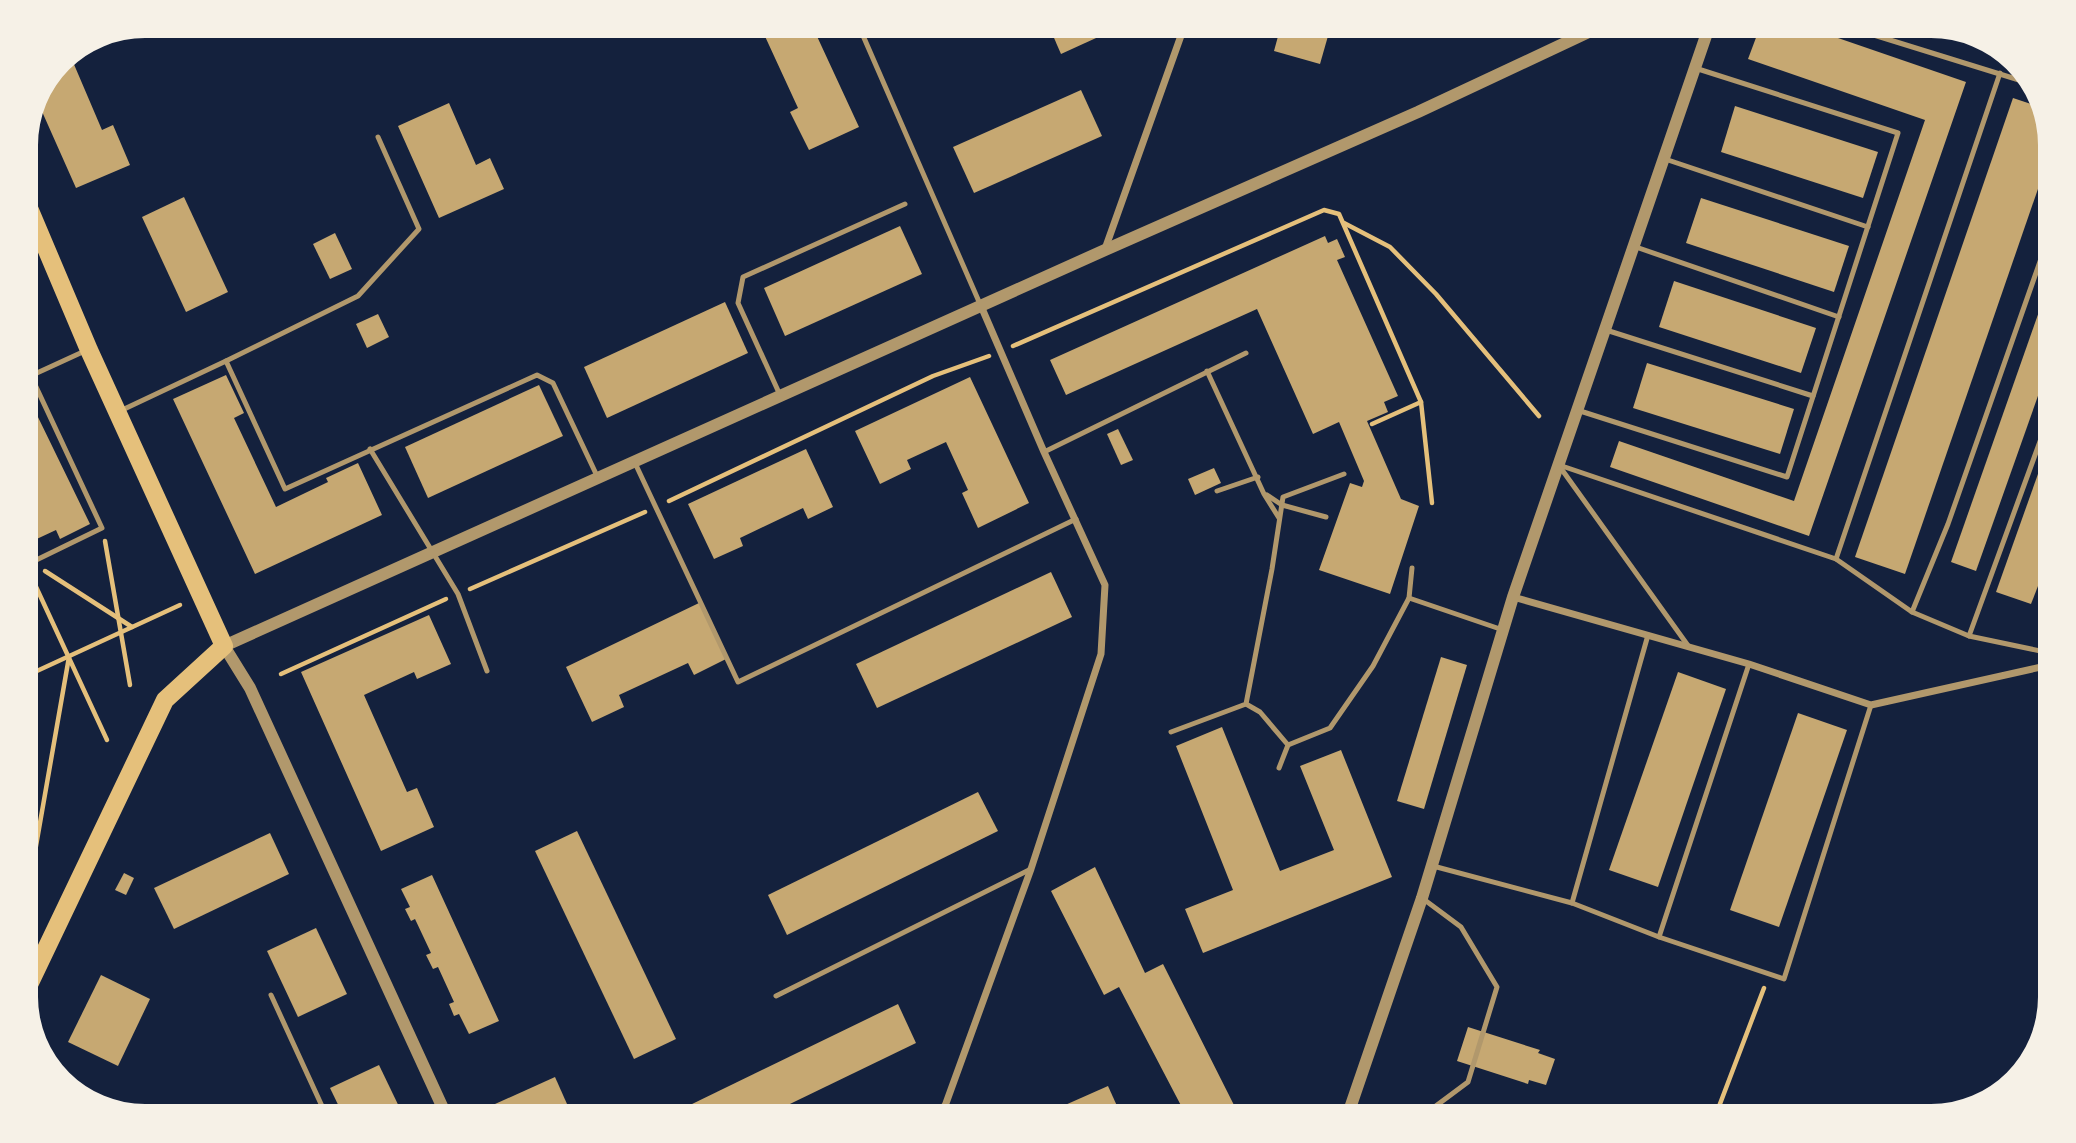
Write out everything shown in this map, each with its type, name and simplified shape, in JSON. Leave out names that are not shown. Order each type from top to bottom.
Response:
[{"type":"main road","points":[[39,232],[117,413],[224,646],[164,700],[39,964]]},
{"type":"street","points":[[1105,250],[1180,38]]},
{"type":"street","points":[[441,1104],[250,688],[224,646],[598,480],[780,395],[1418,112],[1576,38]]},
{"type":"street","points":[[1352,1104],[1433,866],[1513,597],[1705,38]]},
{"type":"street","points":[[945,1104],[1031,869],[1101,654],[1105,585],[981,306]]},
{"type":"street","points":[[1513,597],[1749,664],[1871,705],[2038,668]]},
{"type":"lane","points":[[864,38],[981,306]]},
{"type":"lane","points":[[1885,38],[2013,77]]},
{"type":"lane","points":[[1577,410],[1787,477],[1898,133],[1695,68]]},
{"type":"lane","points":[[1836,559],[2000,73]]},
{"type":"lane","points":[[117,413],[358,296],[419,229],[378,137]]},
{"type":"lane","points":[[1664,158],[1868,227]]},
{"type":"lane","points":[[780,395],[738,303],[743,277],[905,204]]},
{"type":"lane","points":[[1633,246],[1839,317]]},
{"type":"lane","points":[[1912,612],[1948,524],[2037,270]]},
{"type":"lane","points":[[1605,330],[1813,396]]},
{"type":"lane","points":[[39,372],[89,349]]},
{"type":"lane","points":[[1044,452],[1246,353]]},
{"type":"lane","points":[[226,361],[285,489],[537,374],[553,383],[598,480]]},
{"type":"lane","points":[[1207,371],[1264,494],[1279,517]]},
{"type":"lane","points":[[39,398],[102,528],[39,559]]},
{"type":"lane","points":[[370,449],[435,552],[458,594],[487,671]]},
{"type":"lane","points":[[1969,636],[2037,449]]},
{"type":"lane","points":[[635,463],[738,682],[1076,519]]},
{"type":"lane","points":[[1558,465],[1836,559],[1912,612],[1969,636],[2038,650]]},
{"type":"lane","points":[[1558,465],[1689,647]]},
{"type":"lane","points":[[1246,704],[1283,497],[1344,474]]},
{"type":"lane","points":[[1217,491],[1258,477]]},
{"type":"lane","points":[[1264,494],[1282,505],[1326,517]]},
{"type":"lane","points":[[1279,768],[1288,746],[1330,728],[1373,666],[1409,598],[1412,568]]},
{"type":"lane","points":[[1409,598],[1503,630]]},
{"type":"lane","points":[[1572,903],[1648,635]]},
{"type":"lane","points":[[1659,937],[1749,664]]},
{"type":"lane","points":[[1171,732],[1246,704]]},
{"type":"lane","points":[[1246,704],[1260,712],[1288,746]]},
{"type":"lane","points":[[1433,866],[1572,903],[1659,937],[1784,979],[1871,705]]},
{"type":"lane","points":[[776,996],[1031,869]]},
{"type":"lane","points":[[1422,898],[1461,927],[1497,987],[1468,1083],[1439,1104]]},
{"type":"lane","points":[[271,995],[321,1104]]},
{"type":"path","points":[[281,674],[655,507],[933,376],[1001,351],[1324,210],[1339,214],[1421,402],[1432,503]]},
{"type":"path","points":[[1343,222],[1390,247],[1436,294],[1539,416]]},
{"type":"path","points":[[1372,424],[1421,402]]},
{"type":"path","points":[[102,528],[130,685]]},
{"type":"path","points":[[39,571],[132,628]]},
{"type":"path","points":[[39,589],[107,740]]},
{"type":"path","points":[[39,670],[180,605]]},
{"type":"path","points":[[39,829],[69,657]]},
{"type":"path","points":[[1720,1104],[1770,974]]},
{"type":"building","points":[[766,38],[818,38],[859,127],[809,150],[790,112],[798,108]]},
{"type":"building","points":[[1054,38],[1096,38],[1061,54]]},
{"type":"building","points":[[1278,38],[1327,38],[1320,64],[1274,51]]},
{"type":"building","points":[[1756,38],[1838,38],[1966,82],[1809,536],[1610,467],[1619,441],[1794,501],[1925,120],[1748,59]]},
{"type":"building","points":[[75,66],[102,130],[113,125],[130,165],[76,188],[43,114],[56,86]]},
{"type":"building","points":[[1081,90],[1102,136],[974,193],[953,147]]},
{"type":"building","points":[[2013,98],[2029,103],[2037,138],[2037,191],[1905,574],[1855,557]]},
{"type":"building","points":[[449,103],[476,165],[490,158],[504,189],[439,218],[398,126]]},
{"type":"building","points":[[1735,106],[1878,152],[1863,198],[1721,152]]},
{"type":"building","points":[[184,197],[228,292],[186,312],[142,217]]},
{"type":"building","points":[[1701,198],[1849,246],[1834,292],[1686,243]]},
{"type":"building","points":[[900,226],[922,274],[785,336],[764,288]]},
{"type":"building","points":[[335,233],[352,269],[330,279],[313,244]]},
{"type":"building","points":[[1325,236],[1328,243],[1337,239],[1345,257],[1337,260],[1398,396],[1384,402],[1388,412],[1367,421],[1401,499],[1419,506],[1390,594],[1319,570],[1350,483],[1362,487],[1364,481],[1339,422],[1313,434],[1257,309],[1066,395],[1050,360]]},
{"type":"building","points":[[1674,281],[1816,328],[1801,373],[1659,327]]},
{"type":"building","points":[[725,302],[748,353],[607,418],[584,367]]},
{"type":"building","points":[[378,314],[389,337],[367,348],[356,324]]},
{"type":"building","points":[[2037,317],[2037,398],[1976,571],[1951,562]]},
{"type":"building","points":[[1647,363],[1794,409],[1780,454],[1633,408]]},
{"type":"building","points":[[226,375],[244,413],[234,418],[276,507],[328,482],[326,478],[358,463],[382,515],[255,574],[173,399]]},
{"type":"building","points":[[970,377],[1029,503],[978,528],[962,493],[968,490],[946,442],[907,460],[911,469],[880,484],[855,431]]},
{"type":"building","points":[[539,385],[563,436],[428,498],[405,447]]},
{"type":"building","points":[[39,419],[90,524],[60,539],[56,530],[39,538]]},
{"type":"building","points":[[1118,429],[1133,460],[1121,465],[1107,434]]},
{"type":"building","points":[[806,449],[833,507],[808,519],[803,508],[740,538],[743,546],[714,559],[688,504]]},
{"type":"building","points":[[1214,468],[1221,483],[1195,495],[1188,479]]},
{"type":"building","points":[[2037,476],[2038,587],[2031,604],[1996,592]]},
{"type":"building","points":[[1051,572],[1072,617],[877,708],[856,664]]},
{"type":"building","points":[[699,603],[726,659],[694,675],[688,663],[619,695],[624,707],[592,722],[566,667]]},
{"type":"building","points":[[429,615],[451,664],[417,679],[414,672],[364,695],[407,792],[417,788],[434,827],[381,851],[301,672]]},
{"type":"building","points":[[1441,657],[1467,665],[1424,809],[1397,801]]},
{"type":"building","points":[[1678,672],[1726,689],[1658,887],[1609,870]]},
{"type":"building","points":[[1798,713],[1847,730],[1779,927],[1730,910]]},
{"type":"building","points":[[1222,727],[1280,871],[1334,850],[1300,766],[1341,750],[1392,877],[1203,953],[1185,909],[1233,890],[1176,746]]},
{"type":"building","points":[[978,792],[998,831],[787,935],[768,895]]},
{"type":"building","points":[[577,831],[676,1039],[634,1059],[535,851]]},
{"type":"building","points":[[270,833],[289,874],[174,929],[154,888]]},
{"type":"building","points":[[1095,867],[1145,973],[1163,964],[1233,1104],[1180,1104],[1119,987],[1104,995],[1051,891]]},
{"type":"building","points":[[124,873],[134,878],[126,895],[115,890]]},
{"type":"building","points":[[432,875],[499,1021],[469,1034],[459,1014],[454,1016],[449,1004],[454,1002],[438,967],[433,969],[426,955],[431,953],[415,919],[411,921],[405,909],[410,907],[401,889]]},
{"type":"building","points":[[316,928],[347,994],[298,1017],[267,951]]},
{"type":"building","points":[[101,975],[150,999],[118,1066],[68,1042]]},
{"type":"building","points":[[898,1004],[916,1043],[790,1104],[692,1104]]},
{"type":"building","points":[[1468,1027],[1540,1050],[1538,1053],[1555,1059],[1546,1085],[1529,1080],[1528,1084],[1457,1061]]},
{"type":"building","points":[[379,1065],[398,1104],[338,1104],[330,1088]]},
{"type":"building","points":[[555,1077],[567,1104],[495,1104]]},
{"type":"building","points":[[1108,1086],[1116,1104],[1067,1104]]}]
